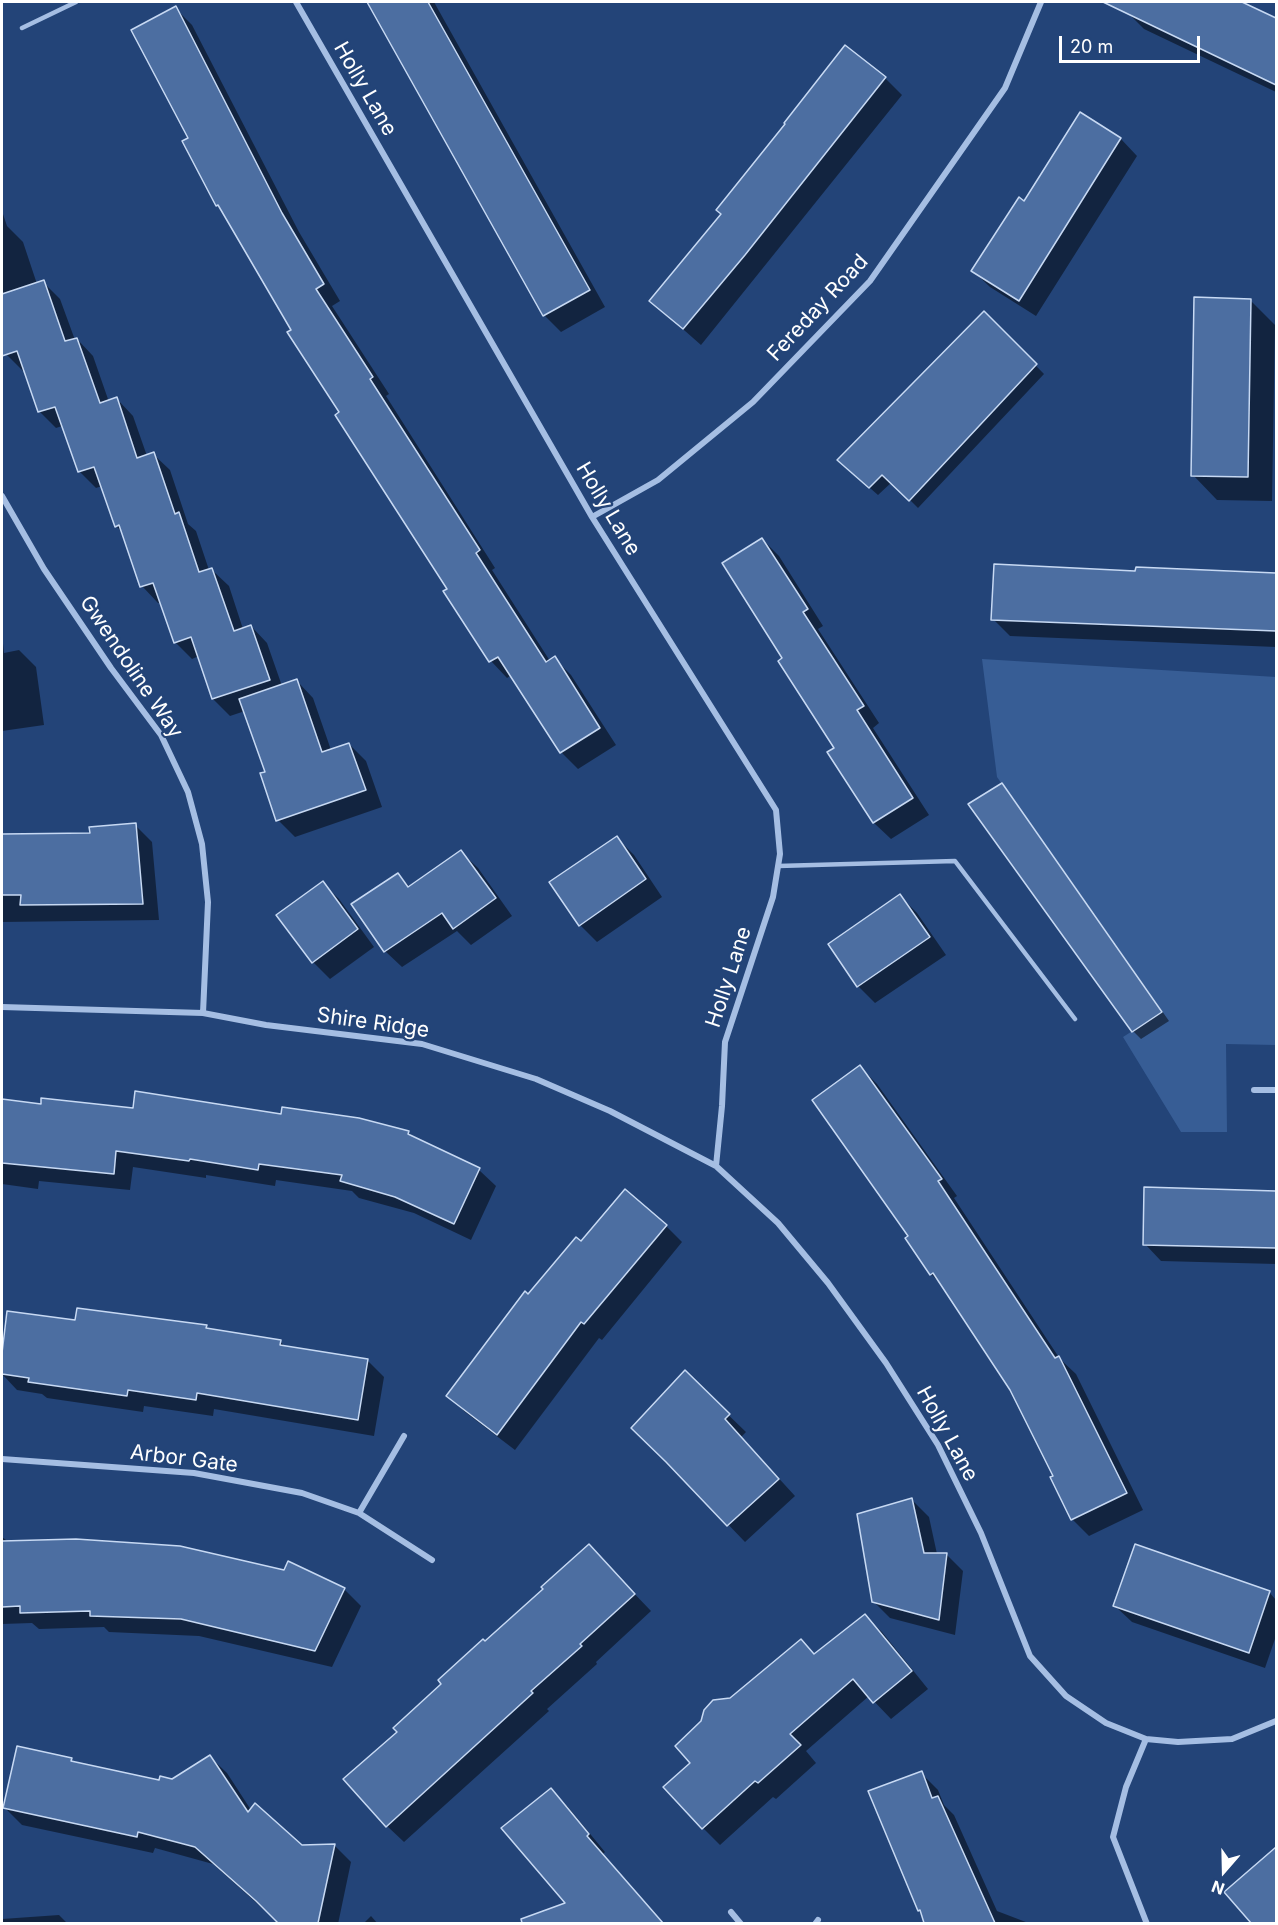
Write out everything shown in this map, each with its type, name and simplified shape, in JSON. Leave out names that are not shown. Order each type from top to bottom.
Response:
[{"type":"street","name":"Holly Lane","points":[[296,2],[592,517],[776,810],[780,854],[773,897],[725,1042],[716,1166],[778,1223],[814,1266],[903,1390],[938,1445],[976,1524],[1030,1656],[1066,1696],[1106,1723],[1146,1739],[1178,1742],[1232,1739],[1276,1721]]},
{"type":"street","name":"Fereday Road","points":[[592,517],[658,480],[753,402],[870,281],[1005,88],[1041,2]]},
{"type":"street","name":"Gwendoline Way","points":[[2,496],[44,569],[111,668],[161,735],[188,792],[202,844],[208,902],[203,1013]]},
{"type":"street","name":"Shire Ridge","points":[[2,1007],[203,1013],[266,1025],[422,1044],[536,1079],[610,1111],[716,1166]]},
{"type":"street","points":[[1254,1090],[1276,1090]]},
{"type":"street","points":[[359,1513],[404,1436]]},
{"type":"street","name":"Arbor Gate","points":[[2,1459],[194,1473],[302,1493],[359,1513],[432,1560]]},
{"type":"street","points":[[1146,1739],[1126,1787],[1113,1837],[1147,1923]]},
{"type":"street","points":[[731,1912],[741,1923]]},
{"type":"lane","points":[[22,28],[76,2]]},
{"type":"lane","points":[[778,866],[955,861],[1075,1019]]},
{"type":"shaded area","points":[[982,659],[1276,677],[1276,1045],[1226,1044],[1227,1132],[1181,1132],[1123,1037],[1162,1012],[997,777]]},
{"type":"building","points":[[367,2],[428,2],[590,290],[543,316]]},
{"type":"building","points":[[1103,2],[1242,2],[1276,18],[1276,85]]},
{"type":"building","points":[[176,6],[282,213],[324,284],[316,289],[373,377],[370,379],[480,550],[476,553],[546,662],[555,656],[600,728],[560,753],[498,657],[489,662],[443,591],[447,589],[335,415],[339,412],[287,332],[291,330],[218,205],[216,206],[182,141],[188,138],[131,30]]},
{"type":"building","points":[[845,45],[886,77],[745,255],[683,329],[649,301],[721,214],[716,210]]},
{"type":"building","points":[[1080,112],[1121,138],[1019,301],[971,271],[1019,197],[1024,201]]},
{"type":"building","points":[[44,280],[65,341],[77,338],[100,403],[117,397],[137,458],[154,452],[175,514],[179,512],[199,572],[212,568],[234,631],[251,625],[270,680],[212,699],[191,637],[174,643],[153,583],[140,587],[119,525],[115,527],[94,467],[78,472],[55,407],[38,412],[17,351],[2,356],[2,294]]},
{"type":"building","points":[[1194,297],[1251,299],[1248,477],[1191,476]]},
{"type":"building","points":[[984,311],[1037,364],[909,501],[882,475],[869,488],[837,460]]},
{"type":"building","points":[[762,538],[808,609],[803,612],[864,706],[857,710],[913,798],[873,823],[827,752],[834,748],[778,661],[782,658],[722,563]]},
{"type":"building","points":[[994,564],[1135,571],[1136,567],[1276,573],[1276,631],[991,620]]},
{"type":"building","points":[[297,679],[322,752],[349,743],[366,790],[276,821],[260,773],[265,772],[239,699]]},
{"type":"building","points":[[1002,783],[1162,1012],[1132,1032],[968,804]]},
{"type":"building","points":[[136,823],[143,904],[20,905],[21,895],[2,895],[2,834],[90,833],[89,827]]},
{"type":"building","points":[[617,836],[646,879],[579,926],[549,882]]},
{"type":"building","points":[[461,850],[496,898],[453,929],[442,913],[384,952],[351,904],[398,873],[408,887]]},
{"type":"building","points":[[323,881],[358,929],[312,963],[276,915]]},
{"type":"building","points":[[900,894],[930,937],[857,987],[828,944]]},
{"type":"building","points":[[860,1065],[942,1179],[938,1181],[1055,1358],[1059,1356],[1127,1493],[1071,1520],[1050,1477],[1053,1476],[1010,1390],[933,1273],[930,1275],[905,1238],[908,1236],[812,1100]]},
{"type":"building","points":[[135,1091],[281,1114],[282,1107],[359,1118],[409,1131],[408,1134],[480,1168],[454,1224],[395,1197],[340,1181],[342,1175],[259,1164],[258,1170],[190,1159],[189,1161],[116,1151],[114,1174],[2,1163],[2,1099],[41,1104],[41,1098],[133,1108]]},
{"type":"building","points":[[1144,1187],[1276,1191],[1276,1248],[1143,1245]]},
{"type":"building","points":[[625,1189],[667,1225],[584,1324],[581,1322],[497,1435],[446,1396],[525,1291],[528,1294],[576,1237],[581,1241]]},
{"type":"building","points":[[77,1308],[207,1325],[206,1328],[281,1340],[280,1345],[368,1359],[358,1420],[197,1393],[196,1400],[128,1390],[127,1396],[28,1382],[29,1378],[2,1374],[7,1311],[75,1320]]},
{"type":"building","points":[[685,1370],[730,1414],[725,1419],[779,1479],[727,1526],[631,1428]]},
{"type":"building","points":[[912,1498],[924,1553],[947,1553],[939,1620],[872,1602],[857,1514]]},
{"type":"building","points":[[76,1539],[180,1546],[284,1570],[288,1561],[345,1588],[315,1651],[181,1619],[90,1616],[90,1611],[20,1613],[20,1606],[2,1607],[2,1541]]},
{"type":"building","points":[[589,1544],[635,1594],[580,1644],[582,1646],[531,1691],[533,1693],[386,1827],[343,1779],[397,1732],[393,1728],[441,1684],[438,1680],[543,1589],[541,1587]]},
{"type":"building","points":[[1135,1544],[1270,1591],[1249,1653],[1113,1606]]},
{"type":"building","points":[[865,1614],[912,1671],[873,1703],[853,1679],[790,1734],[801,1745],[758,1783],[755,1781],[702,1829],[663,1787],[690,1763],[675,1746],[701,1721],[704,1710],[713,1700],[730,1698],[801,1639],[814,1654]]},
{"type":"building","points":[[17,1746],[72,1758],[71,1761],[159,1780],[160,1776],[172,1779],[210,1755],[248,1812],[255,1803],[302,1845],[335,1844],[318,1923],[278,1923],[195,1847],[138,1832],[137,1837],[3,1808]]},
{"type":"building","points":[[922,1771],[932,1798],[938,1796],[995,1923],[924,1923],[920,1910],[918,1911],[868,1791]]},
{"type":"building","points":[[551,1788],[589,1834],[587,1836],[663,1923],[522,1923],[521,1919],[565,1903],[501,1828]]},
{"type":"building","points":[[1276,1847],[1276,1923],[1251,1923],[1224,1892]]}]
